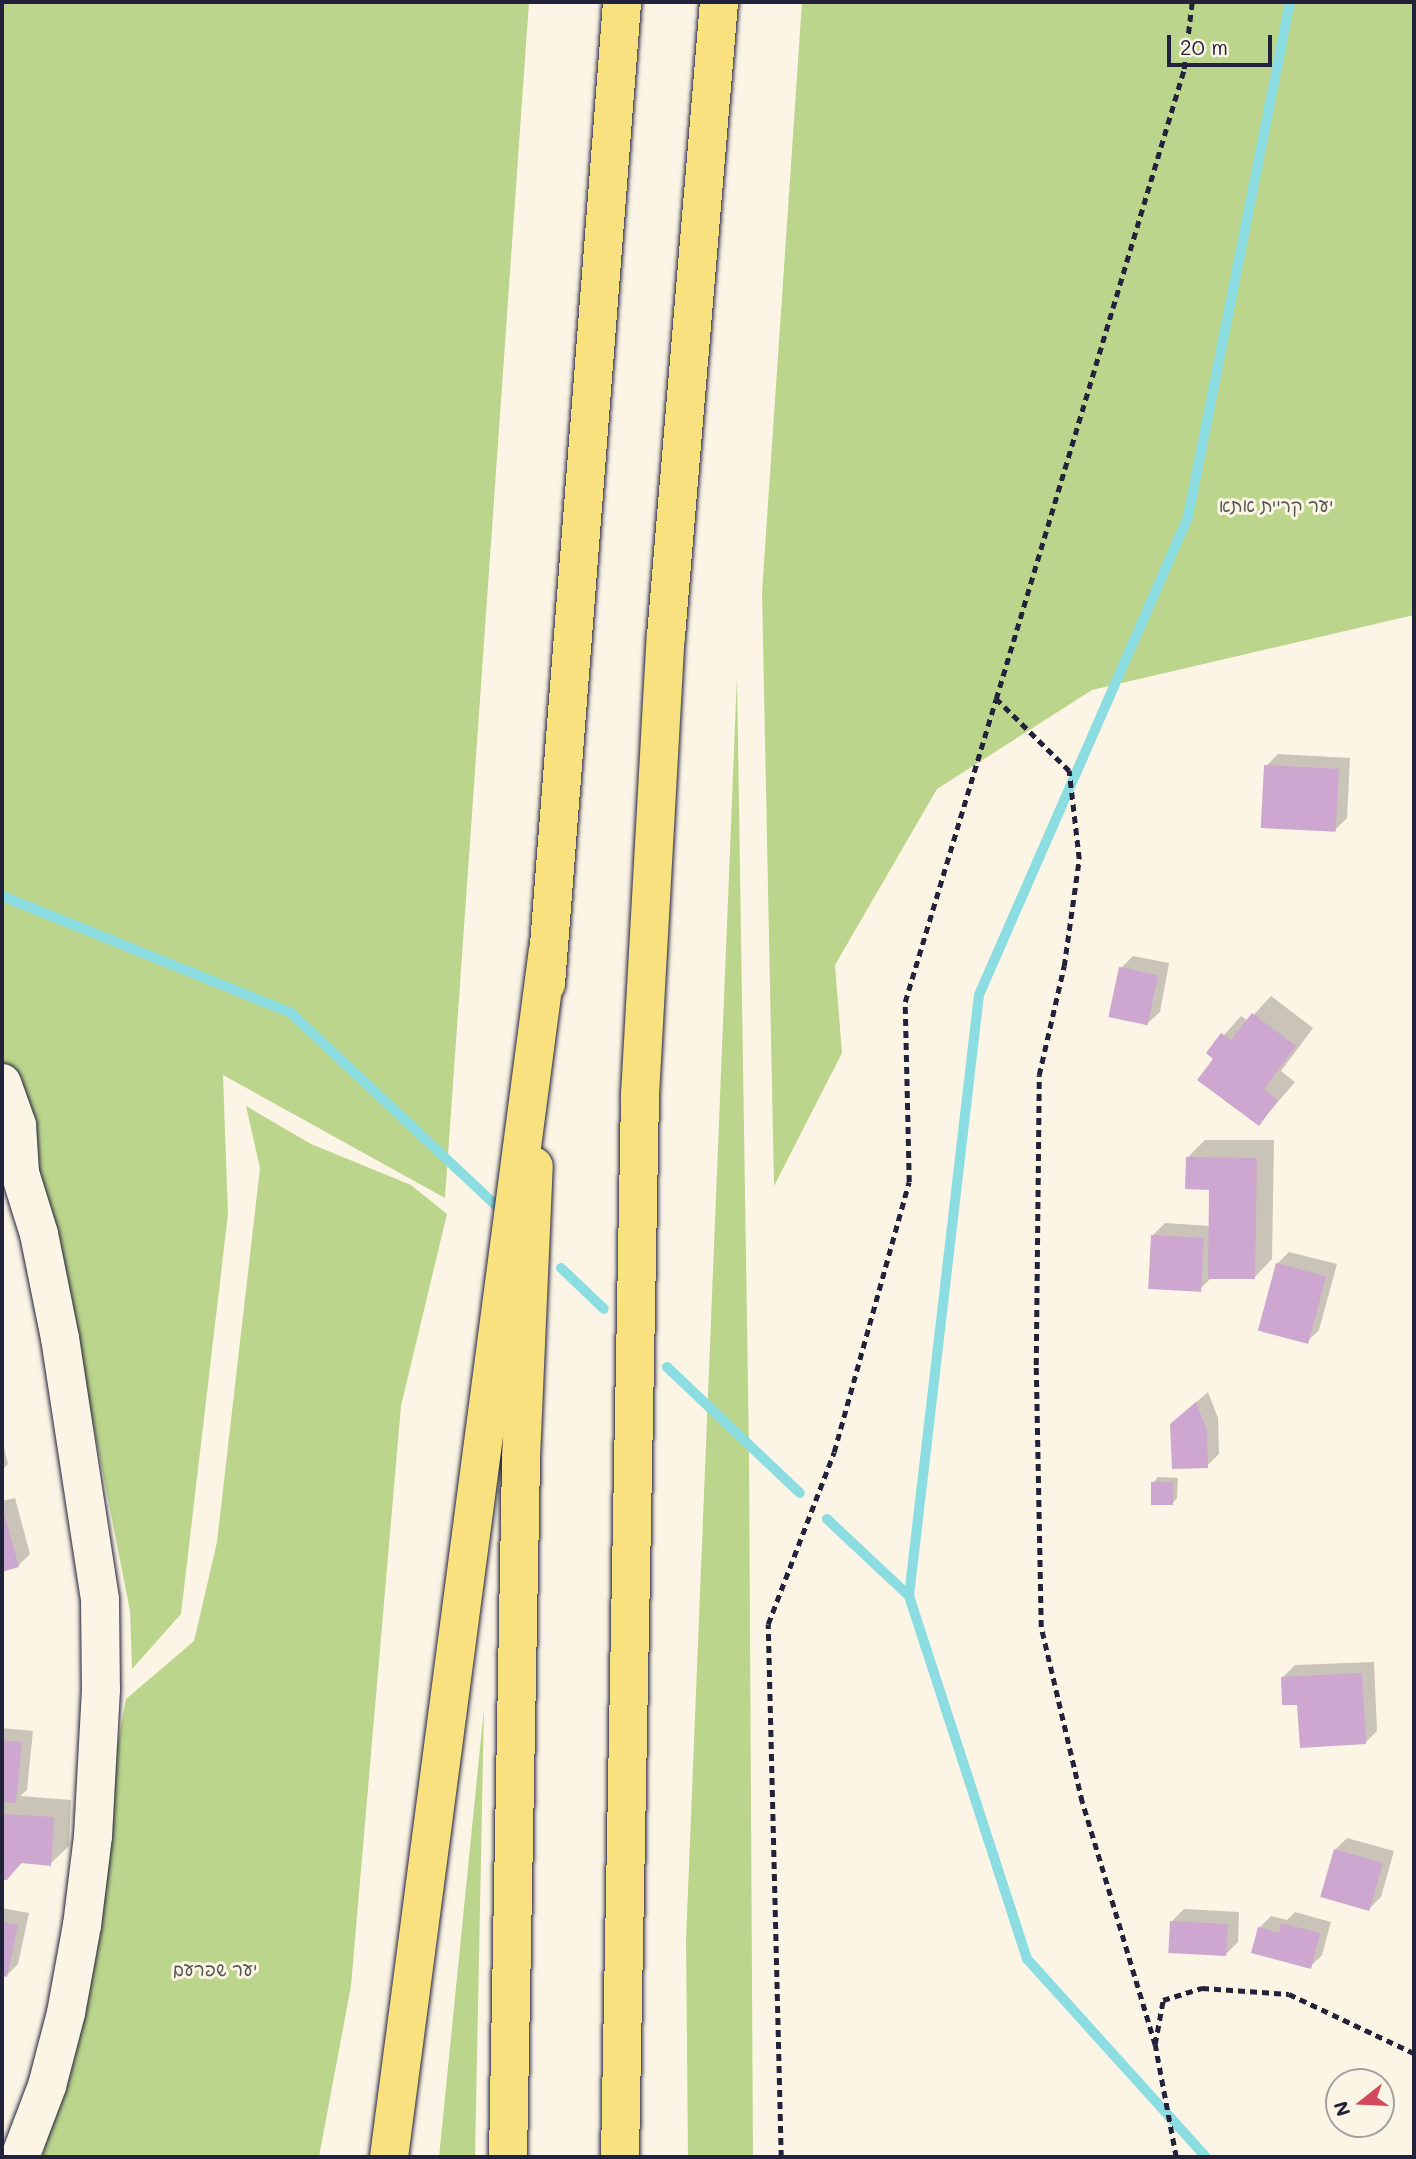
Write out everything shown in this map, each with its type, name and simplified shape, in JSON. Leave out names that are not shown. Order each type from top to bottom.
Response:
[{"type":"highway","points":[[508,2157],[521,1458],[548,950],[622,2]]},
{"type":"highway","points":[[620,2157],[640,1095],[665,650],[719,2]]},
{"type":"highway","points":[[390,2157],[548,950]]},
{"type":"street","points":[[2,1083],[17,1125],[11,1160],[39,1234],[58,1325],[100,1599],[101,1689],[93,1836],[82,1924],[63,2025],[47,2086],[20,2157]]},
{"type":"path","points":[[781,2157],[768,1624],[834,1452],[909,1182],[905,1002],[1184,69],[1192,2]]},
{"type":"path","points":[[996,699],[1069,771],[1079,859],[1064,965],[1039,1075],[1036,1365],[1041,1628],[1082,1802],[1155,2045],[1176,2157]]},
{"type":"path","points":[[1155,2045],[1163,2000],[1202,1988],[1289,1994],[1414,2053]]},
{"type":"green space","points":[[2,2],[529,2],[445,1198],[223,1075],[228,1214],[181,1614],[132,1669],[130,1611],[65,1279],[2,1066]]},
{"type":"green space","name":"יער קריית אתא","points":[[802,2],[1414,2],[1414,615],[1092,690],[937,789],[835,965],[842,1053],[774,1186],[762,592]]},
{"type":"green space","points":[[737,676],[749,1451],[753,2157],[688,2157],[686,1940]]},
{"type":"green space","name":"יער שפרעם","points":[[246,1106],[311,1144],[411,1185],[447,1214],[401,1406],[351,1986],[319,2157],[43,2157],[126,1699],[194,1641],[217,1542],[260,1168]]},
{"type":"green space","points":[[484,1708],[475,2157],[439,2157]]},
{"type":"building","points":[[1264,765],[1339,769],[1336,832],[1261,828]]},
{"type":"building","points":[[1119,967],[1158,975],[1148,1025],[1108,1017]]},
{"type":"building","points":[[1252,1013],[1296,1046],[1264,1089],[1278,1100],[1259,1126],[1197,1080],[1213,1059],[1206,1053],[1221,1033],[1231,1040]]},
{"type":"building","points":[[1186,1157],[1257,1158],[1255,1279],[1208,1279],[1209,1190],[1185,1189]]},
{"type":"building","points":[[1151,1235],[1204,1238],[1201,1292],[1148,1289]]},
{"type":"building","points":[[1276,1263],[1326,1276],[1308,1344],[1258,1331]]},
{"type":"building","points":[[1196,1402],[1207,1431],[1208,1468],[1172,1469],[1170,1424]]},
{"type":"building","points":[[1151,1482],[1173,1482],[1173,1505],[1151,1505]]},
{"type":"building","points":[[2,1506],[19,1567],[2,1572]]},
{"type":"building","points":[[1362,1673],[1366,1744],[1300,1748],[1297,1705],[1282,1705],[1281,1677]]},
{"type":"building","points":[[2,1740],[22,1742],[16,1803],[2,1802]]},
{"type":"building","points":[[2,1814],[54,1817],[51,1866],[21,1863],[7,1880],[2,1880]]},
{"type":"building","points":[[1334,1849],[1383,1863],[1369,1911],[1320,1897]]},
{"type":"building","points":[[1170,1921],[1228,1924],[1226,1956],[1168,1953]]},
{"type":"building","points":[[2,1922],[18,1925],[7,1977],[2,1976]]},
{"type":"building","points":[[1281,1923],[1320,1933],[1311,1969],[1251,1953],[1258,1927],[1279,1933]]},
{"type":"waterway","points":[[1206,2157],[1027,1959],[909,1596],[979,995],[1188,517],[1290,2]]},
{"type":"waterway","points":[[2,896],[291,1013],[501,1210]]},
{"type":"waterway","points":[[561,1268],[604,1309]]},
{"type":"waterway","points":[[667,1367],[800,1493]]},
{"type":"waterway","points":[[827,1519],[909,1596]]}]
